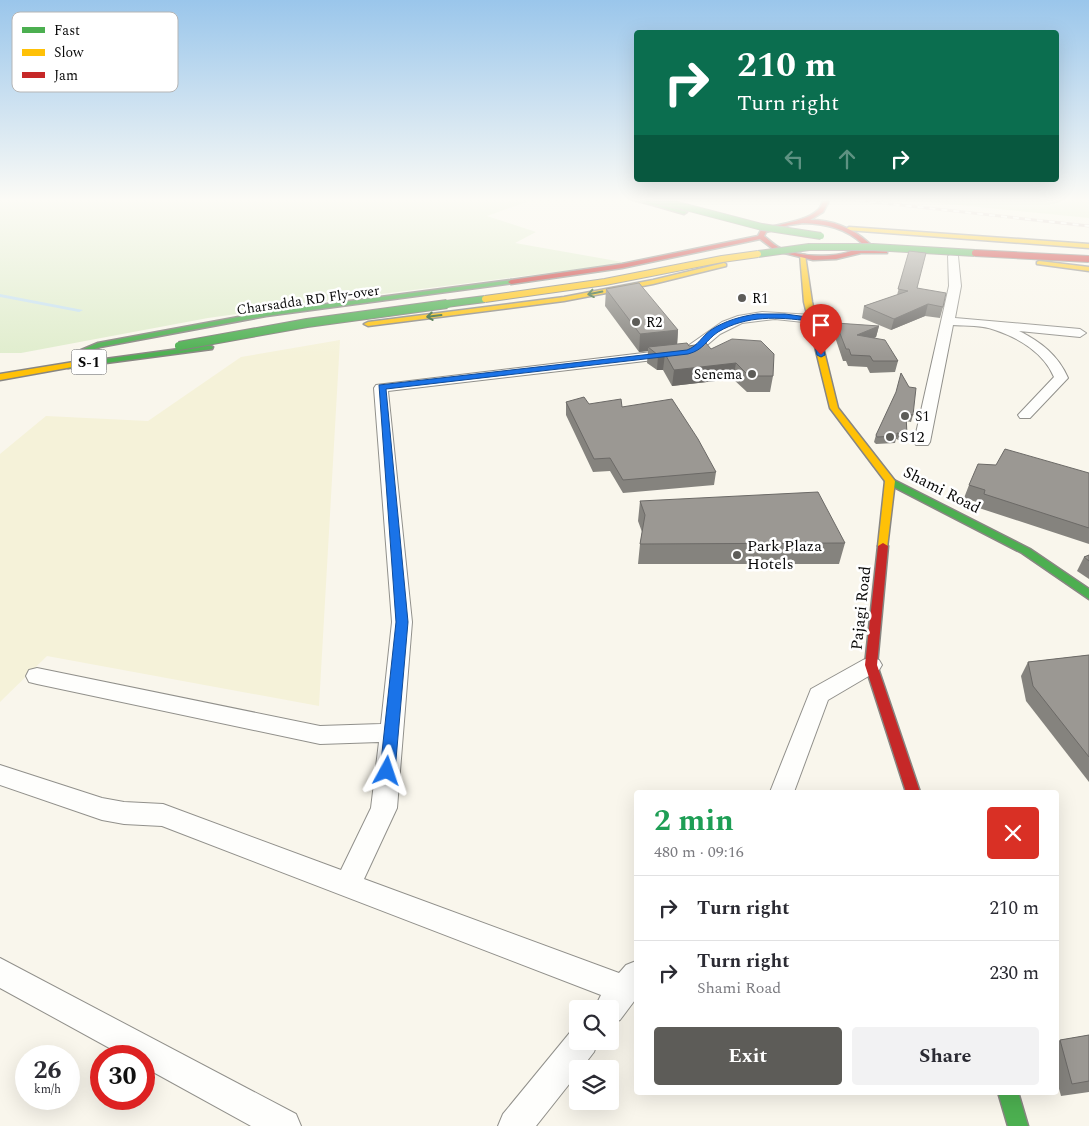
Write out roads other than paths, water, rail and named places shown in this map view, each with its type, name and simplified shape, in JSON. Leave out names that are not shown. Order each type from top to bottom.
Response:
[{"type":"main road","points":[[65,362],[98,345],[222,321],[588,272],[690,252]]},
{"type":"main road","name":"Charsadda RD Fly-over","points":[[65,362],[177,342],[263,320],[581,277],[722,252]]},
{"type":"main road","points":[[789,252],[800,255]]},
{"type":"main road","points":[[65,362],[140,358],[276,336],[564,299],[653,282],[720,266],[800,255],[845,256],[858,252]]},
{"type":"main road","points":[[870,252],[981,258],[1089,268]]},
{"type":"main road","points":[[970,252],[981,258]]},
{"type":"main road","points":[[973,252],[1089,258]]},
{"type":"main road","name":"Shami Road","points":[[800,255],[834,408],[890,481],[1026,551],[1089,595]]},
{"type":"main road","name":"S-1","points":[[0,370],[65,362]]},
{"type":"main road","name":"S-1","points":[[0,377],[13,376],[65,362]]},
{"type":"main road","points":[[0,370],[13,376]]},
{"type":"main road","name":"Pajagi Road","points":[[890,481],[871,665],[911,790]]},
{"type":"main road","points":[[1009,1095],[1018,1126]]},
{"type":"street","points":[[922,442],[955,286],[953,256]]},
{"type":"street","points":[[348,885],[384,808],[402,622],[382,386],[688,352],[697,349],[713,332],[746,318],[785,316],[813,319]]},
{"type":"street","points":[[948,321],[1080,333]]},
{"type":"street","points":[[998,326],[1042,350],[1058,367],[1061,378],[1025,415]]},
{"type":"street","points":[[783,790],[815,701],[819,695],[871,665]]},
{"type":"street","points":[[37,676],[320,735],[391,733]]},
{"type":"street","points":[[0,775],[102,809],[124,813],[163,815],[623,991]]},
{"type":"street","points":[[0,972],[284,1126]]},
{"type":"street","points":[[515,1126],[576,1050]]},
{"type":"water","points":[[0,294],[83,310],[79,312],[0,297]]},
{"type":"place","name":"R1","points":[[742,298]]},
{"type":"place","name":"R2","points":[[636,322]]},
{"type":"place","name":"Senema","points":[[752,374]]},
{"type":"place","name":"S1","points":[[905,416]]},
{"type":"place","name":"S12","points":[[890,437]]},
{"type":"place","name":"Park Plaza Hotels","points":[[737,555]]}]
